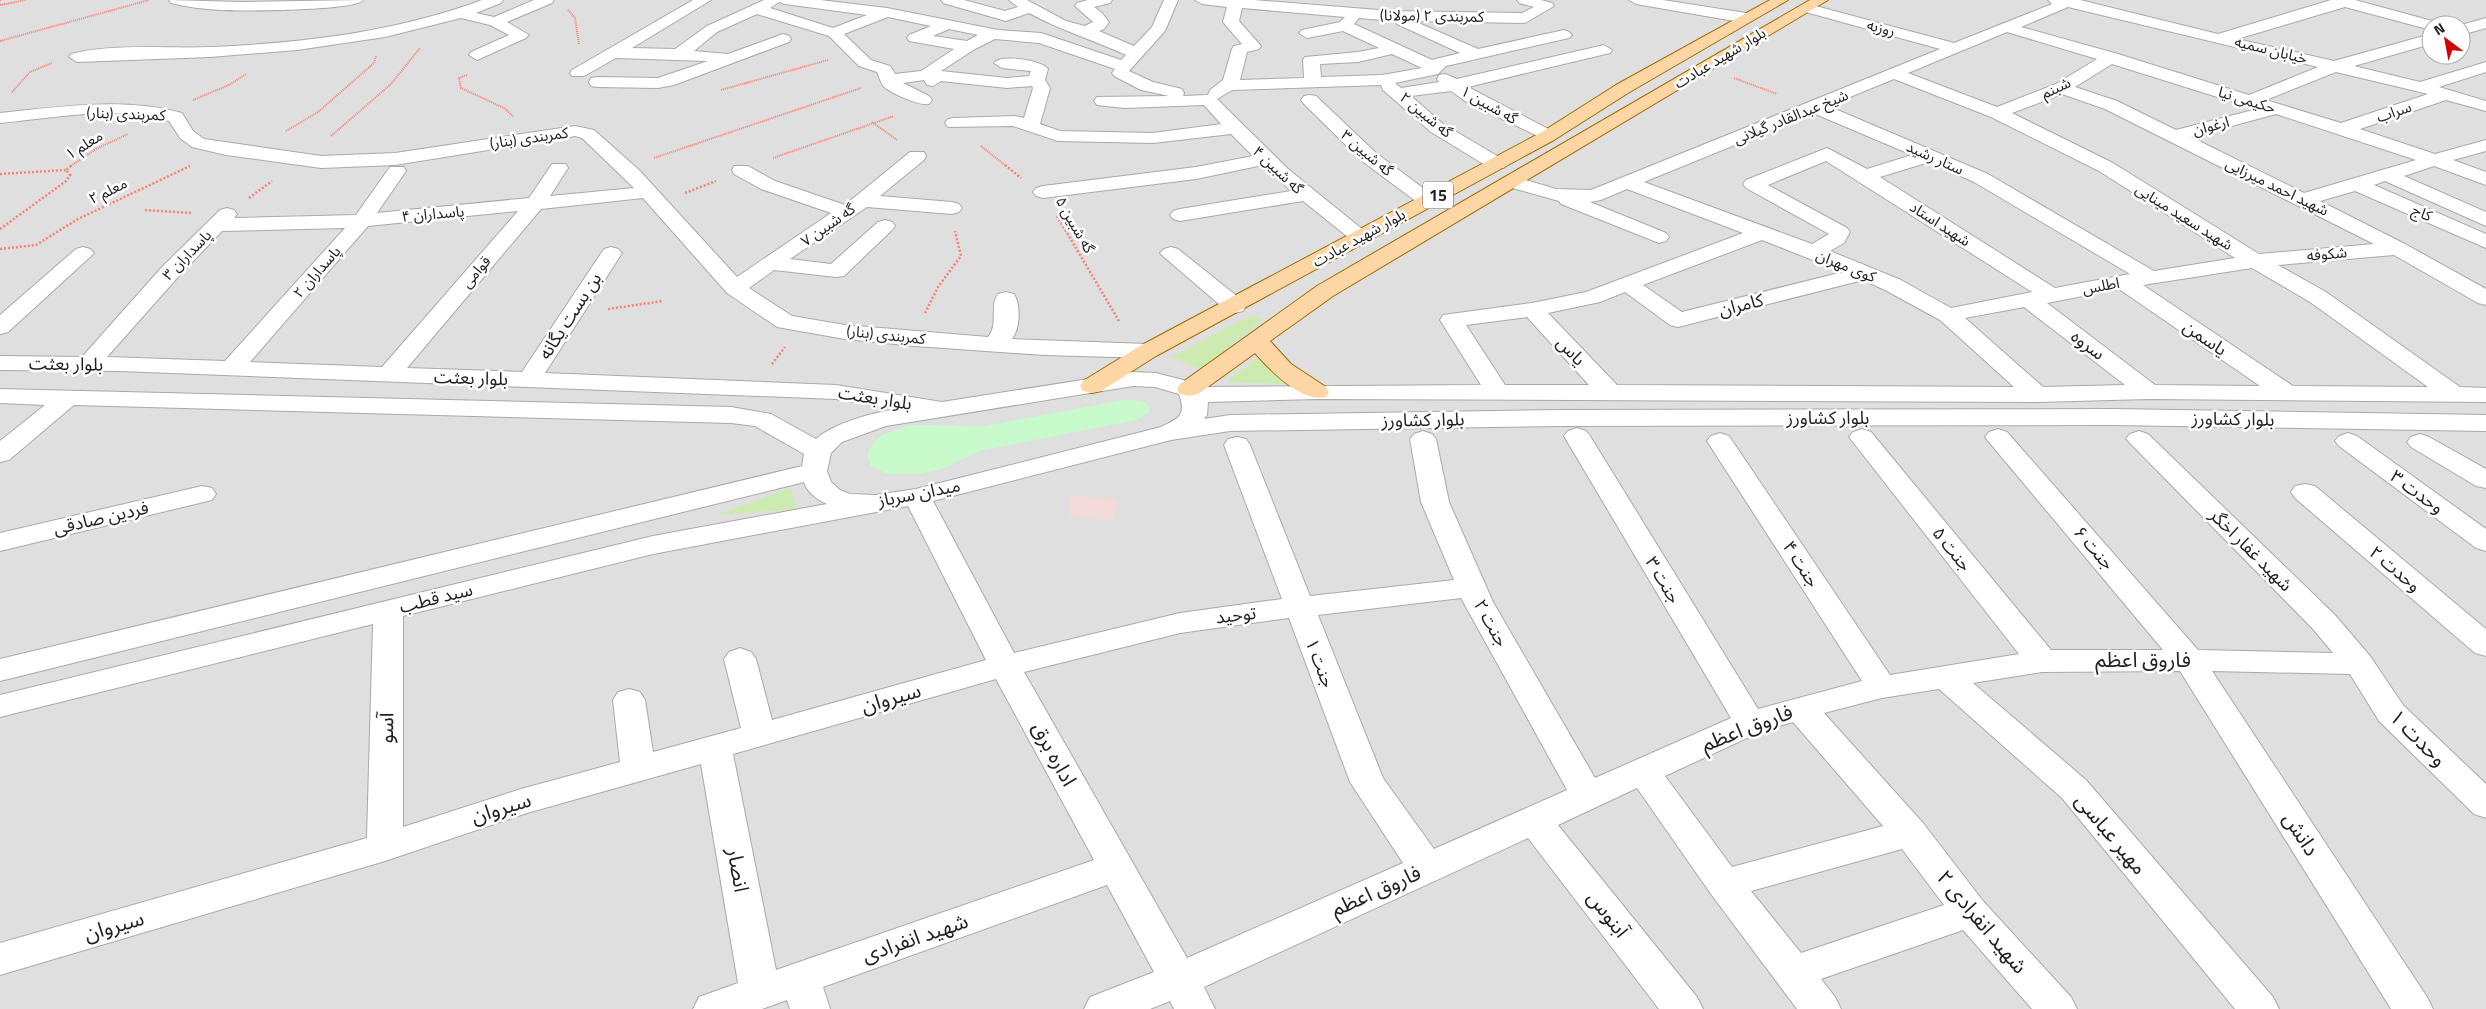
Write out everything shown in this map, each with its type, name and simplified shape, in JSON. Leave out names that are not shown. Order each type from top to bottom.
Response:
[{"type":"main road","name":"بلوار شهید عبادت","points":[[1092,386],[1148,351],[1236,306],[1548,136],[1622,89],[1781,0]]},
{"type":"main road","name":"بلوار شهید عبادت","points":[[1190,392],[1325,291],[1814,4]]},
{"type":"main road","points":[[1257,341],[1282,369],[1317,392]]},
{"type":"street","points":[[176,0],[223,5],[294,5],[356,0]]},
{"type":"street","points":[[77,57],[122,53],[210,52],[284,46],[408,27],[460,13],[496,0]]},
{"type":"street","points":[[495,22],[548,0]]},
{"type":"street","points":[[578,73],[704,0]]},
{"type":"street","points":[[679,54],[712,29],[778,0]]},
{"type":"street","points":[[786,0],[887,12],[993,34],[1033,38],[1110,62],[1130,59]]},
{"type":"street","points":[[948,0],[1006,16],[1031,7]]},
{"type":"street","points":[[1016,0],[1061,24],[1086,31],[1130,59]]},
{"type":"street","points":[[1086,31],[1099,26],[1101,22],[1097,16],[1082,6],[1105,0]]},
{"type":"street","points":[[1171,0],[1159,28],[1130,59],[1120,73],[1147,86],[1205,100]]},
{"type":"street","name":"کمربندی ۲ (مولانا)","points":[[1202,0],[1391,16],[1525,18],[1547,6],[1524,0]]},
{"type":"street","points":[[834,33],[915,1]]},
{"type":"street","points":[[1654,22],[1650,1],[1746,18]]},
{"type":"street","name":"شیخ عبدالقادر گیلانی","points":[[1512,182],[1554,195],[1594,196],[1814,108],[2064,1]]},
{"type":"street","name":"خیابان سمیه","points":[[2064,1],[2421,87],[2486,106]]},
{"type":"street","points":[[2220,38],[2342,1],[2421,22]]},
{"type":"street","points":[[1102,101],[1125,103],[1205,100],[1228,85],[1231,82],[1240,49],[1253,46],[1231,22],[1235,4]]},
{"type":"street","name":"روزبه","points":[[1814,4],[1955,48]]},
{"type":"street","points":[[756,9],[834,33],[865,64],[884,70],[890,83],[926,98],[933,81],[928,75]]},
{"type":"street","points":[[1307,33],[1345,26],[1356,12]]},
{"type":"street","points":[[460,13],[495,22],[522,34],[477,55]]},
{"type":"street","points":[[1391,16],[1476,54]]},
{"type":"street","points":[[1228,85],[1311,91],[1334,98],[1398,93],[1454,85],[1604,50],[1525,18]]},
{"type":"street","points":[[2471,28],[2486,23]]},
{"type":"street","points":[[948,24],[915,38],[969,46]]},
{"type":"street","points":[[978,81],[1033,38],[1061,24]]},
{"type":"street","name":"گه شبین ۱","points":[[1345,26],[1432,69],[1471,98],[1548,136]]},
{"type":"street","name":"حکیمی نیا","points":[[2005,27],[2112,57],[2342,129],[2435,159],[2486,179]]},
{"type":"street","points":[[928,75],[928,73],[969,46],[993,34]]},
{"type":"street","points":[[1311,91],[1382,80],[1432,69],[1441,62],[1564,35]]},
{"type":"street","points":[[2471,35],[2486,40]]},
{"type":"street","points":[[597,82],[658,83],[674,80],[783,39]]},
{"type":"street","points":[[2249,100],[2336,66],[2421,42]]},
{"type":"street","points":[[1311,91],[1311,60],[1358,57],[1394,49]]},
{"type":"street","points":[[612,53],[679,54],[729,59]]},
{"type":"street","name":"شبنم","points":[[1997,113],[2062,88],[2112,57]]},
{"type":"street","points":[[1002,63],[1034,66],[1040,69],[1036,82]]},
{"type":"street","points":[[2421,87],[2486,67]]},
{"type":"street","name":"شهید سعید مینایی","points":[[1894,74],[1997,113],[2106,167],[2255,261],[2318,297],[2455,395]]},
{"type":"street","points":[[889,80],[928,75],[978,81],[1036,82],[1042,88],[1030,126]]},
{"type":"street","name":"گه شبین ۲","points":[[1382,80],[1437,128],[1497,164]]},
{"type":"street","name":"شهید احمد میرزایی","points":[[2062,88],[2111,105],[2174,136],[2398,248],[2486,298]]},
{"type":"street","name":"گه شبین ۳","points":[[1311,91],[1369,158],[1428,200]]},
{"type":"street","name":"سراب","points":[[2342,129],[2446,94]]},
{"type":"street","name":"گه شبین ۴","points":[[1205,100],[1304,195],[1360,237]]},
{"type":"street","name":"ستار رشید","points":[[1814,108],[1981,178],[2151,278]]},
{"type":"street","name":"ارغوان","points":[[2174,136],[2276,109]]},
{"type":"street","name":"کمربندی (بنار)","points":[[0,118],[98,111],[169,115],[190,139],[226,150],[338,163],[395,159],[575,132],[588,134],[625,167],[735,288],[785,322],[845,332],[995,344],[1087,350],[1148,351]]},
{"type":"street","points":[[954,123],[1015,121],[1058,136],[1153,138],[1234,128]]},
{"type":"street","points":[[2302,200],[2358,185],[2386,174],[2486,145]]},
{"type":"street","name":"شهید استاد","points":[[1813,252],[1837,239],[1840,232],[1753,184],[1827,154],[1865,176],[2051,295]]},
{"type":"street","name":"گه شبین ۷","points":[[735,288],[770,262],[854,206],[917,156]]},
{"type":"street","points":[[1865,176],[1930,156]]},
{"type":"street","points":[[1043,192],[1196,173],[1266,158]]},
{"type":"street","name":"قوامی","points":[[389,374],[534,204],[559,168]]},
{"type":"street","points":[[741,170],[768,185],[854,206],[952,208]]},
{"type":"street","name":"پاسداران ۲","points":[[232,368],[362,221],[397,171]]},
{"type":"street","points":[[2386,174],[2486,220]]},
{"type":"street","name":"کوی مهران","points":[[1628,183],[1866,273],[1948,315],[2037,395]]},
{"type":"street","name":"کاج","points":[[2358,185],[2486,242]]},
{"type":"street","name":"پاسداران ۴","points":[[222,220],[362,221],[648,192]]},
{"type":"street","points":[[1180,215],[1304,195]]},
{"type":"street","points":[[1554,195],[1659,237]]},
{"type":"street","name":"پاسداران ۳","points":[[88,364],[170,272],[222,220]]},
{"type":"street","points":[[770,262],[836,271],[885,226]]},
{"type":"street","points":[[1498,392],[1451,320],[1532,310],[1592,296],[1761,234]]},
{"type":"street","name":"شکوفه","points":[[2255,261],[2398,248]]},
{"type":"street","points":[[0,327],[83,253]]},
{"type":"street","name":"بن بست یگانه","points":[[529,380],[611,253]]},
{"type":"street","points":[[1171,253],[1236,306]]},
{"type":"street","name":"اطلس","points":[[1948,315],[2123,282],[2255,261]]},
{"type":"street","name":"کامران","points":[[1626,283],[1678,320],[1866,273]]},
{"type":"street","name":"یاسمن","points":[[2123,282],[2287,393]]},
{"type":"street","points":[[995,344],[1006,331],[1006,299]]},
{"type":"street","name":"سروه","points":[[2027,299],[2149,392]]},
{"type":"street","name":"یاس","points":[[1532,310],[1610,392]]},
{"type":"street","name":"بلوار بعثت","points":[[0,363],[232,368],[836,392],[941,409]]},
{"type":"street","name":"15","points":[[816,461],[833,437],[855,427],[881,419],[1147,379],[1177,384],[1190,392]]},
{"type":"street","name":"بلوار کشاورز","points":[[1190,392],[2037,395],[2149,392],[2486,395]]},
{"type":"street","name":"میدان سرباز","points":[[816,461],[818,485],[830,496],[847,502],[876,503],[917,497],[1170,432],[1182,426],[1194,415],[1196,403],[1190,392]]},
{"type":"street","name":"بلوار بعثت","points":[[0,396],[731,415],[762,419],[816,461]]},
{"type":"street","points":[[0,454],[68,398]]},
{"type":"street","name":"بلوار کشاورز","points":[[1170,432],[1230,423],[1544,418],[2113,417],[2486,423]]},
{"type":"street","name":"جنت ۳","points":[[1577,436],[1750,723]]},
{"type":"street","name":"جنت ۵","points":[[1862,437],[2042,661]]},
{"type":"street","name":"جنت ۶","points":[[1998,437],[2190,660]]},
{"type":"street","name":"جنت ۲","points":[[1423,439],[1435,502],[1472,587],[1588,796]]},
{"type":"street","name":"شهید غفار اخگر","points":[[2139,439],[2324,622],[2359,664]]},
{"type":"street","name":"جنت ۴","points":[[1720,441],[1882,687]]},
{"type":"street","name":"وحدت ۳","points":[[2348,441],[2486,542]]},
{"type":"street","points":[[2420,442],[2486,480]]},
{"type":"street","name":"جنت ۱","points":[[1237,445],[1367,782],[1427,868]]},
{"type":"street","name":"سید قطب","points":[[0,670],[816,461]]},
{"type":"street","name":"وحدت ۲","points":[[2305,492],[2486,646]]},
{"type":"street","name":"فردین صادقی","points":[[0,542],[202,494]]},
{"type":"street","name":"اداره برق","points":[[917,497],[1005,666],[1187,994]]},
{"type":"street","name":"سید قطب","points":[[0,706],[653,545],[876,503]]},
{"type":"street","name":"توحید","points":[[1005,666],[1180,623],[1223,616],[1472,587]]},
{"type":"street","name":"آسو","points":[[385,847],[388,610]]},
{"type":"street","points":[[740,659],[759,735]]},
{"type":"street","name":"فاروق اعظم","points":[[1104,1009],[1187,994],[1427,868],[1750,723],[1800,708],[1882,687],[2042,661],[2190,660],[2359,664]]},
{"type":"street","name":"دانش","points":[[2190,660],[2412,1009]]},
{"type":"street","name":"وحدت ۱","points":[[2359,664],[2391,713],[2486,805]]},
{"type":"street","name":"سیروان","points":[[0,959],[385,847],[520,802],[1005,666]]},
{"type":"street","name":"مهیر عباسی","points":[[1946,677],[2074,789],[2259,1009]]},
{"type":"street","points":[[629,700],[638,769]]},
{"type":"street","name":"شهید انفرادی ۲","points":[[1800,708],[1910,833],[1970,912],[2057,1009]]},
{"type":"street","name":"انصار","points":[[715,747],[760,992]]},
{"type":"street","points":[[1642,772],[1724,884],[1821,1009]]},
{"type":"street","name":"آبنوس","points":[[1534,820],[1683,1009]]},
{"type":"street","points":[[1724,884],[1910,833]]},
{"type":"street","name":"شهید انفرادی","points":[[713,1009],[760,992],[806,993],[1117,867]]},
{"type":"street","points":[[1792,973],[1970,912]]},
{"type":"path","points":[[0,2],[26,0]]},
{"type":"path","points":[[0,41],[149,0]]},
{"type":"path","name":"پاسداران ۳","points":[[222,220],[330,137],[391,84],[420,48],[418,35],[408,27]]},
{"type":"path","points":[[246,152],[318,112],[374,63],[382,32]]},
{"type":"path","name":"معلم ۱","points":[[0,229],[66,181],[70,175],[66,170],[89,152],[152,124],[229,84],[280,51],[284,46]]},
{"type":"path","points":[[714,92],[855,52]]},
{"type":"path","points":[[477,55],[466,76],[459,78],[462,88],[504,108],[534,137]]},
{"type":"path","points":[[12,92],[33,69],[77,57]]},
{"type":"path","points":[[1705,67],[1814,108]]},
{"type":"path","points":[[625,167],[889,80]]},
{"type":"path","name":"معلم ۲","points":[[0,249],[36,245],[78,219],[226,150]]},
{"type":"path","name":"گه شبین ۵","points":[[994,157],[1043,192],[1118,321]]},
{"type":"path","points":[[0,174],[66,170]]},
{"type":"path","points":[[145,210],[222,220]]},
{"type":"path","points":[[573,313],[663,301]]},
{"type":"path","points":[[752,388],[803,324]]},
{"type":"shaded area","points":[[0,0],[2486,0],[2486,1009],[0,1009]]},
{"type":"shaded area","points":[[1069,496],[1118,499],[1114,520],[1070,517]]},
{"type":"green space","points":[[1251,315],[1263,319],[1201,369],[1171,357]]},
{"type":"green space","points":[[1259,357],[1287,381],[1283,384],[1232,382],[1228,380]]},
{"type":"green space","points":[[1128,399],[1146,403],[1150,409],[1148,413],[1136,420],[979,451],[940,470],[917,474],[887,474],[871,466],[868,458],[868,451],[877,439],[885,433],[912,425],[985,426]]},
{"type":"green space","points":[[791,488],[796,509],[716,515]]}]
